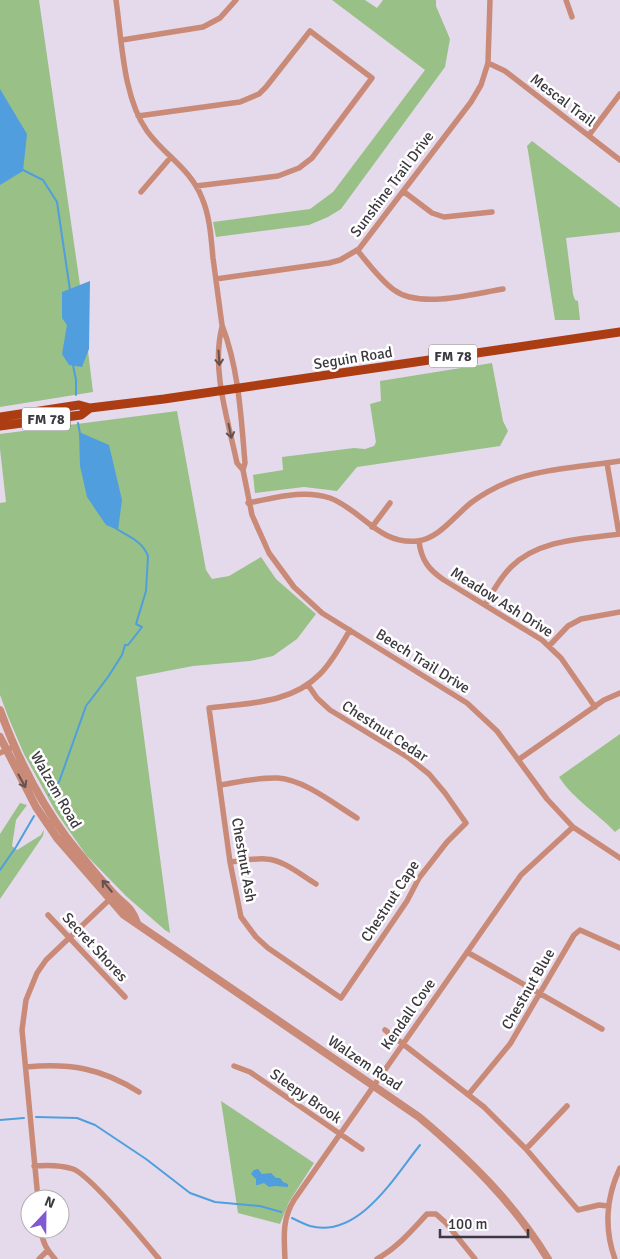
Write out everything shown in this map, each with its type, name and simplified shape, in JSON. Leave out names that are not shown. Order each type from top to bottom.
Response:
[{"type":"main road","name":"Seguin Road","points":[[0,417],[79,405],[90,408],[239,388],[620,332]]},
{"type":"main road","name":"Seguin Road","points":[[0,426],[80,415],[90,408]]},
{"type":"street","name":"Beech Trail Drive","points":[[116,0],[130,95],[138,116],[153,138],[186,170],[196,186],[207,212],[222,325],[229,342],[239,388],[245,463],[243,470],[248,503],[268,553],[294,587],[322,613],[467,703],[497,732],[547,800],[573,827],[620,858]]},
{"type":"street","points":[[122,40],[203,27],[220,18],[236,0]]},
{"type":"street","name":"Sunshine Trail Drive","points":[[216,278],[329,263],[340,260],[356,250],[472,102],[481,85],[488,63],[490,0]]},
{"type":"street","points":[[566,0],[572,17]]},
{"type":"street","points":[[138,116],[250,99],[266,87],[310,31],[372,78],[312,158],[299,168],[278,176],[196,186]]},
{"type":"street","name":"Mescal Trail","points":[[488,63],[505,71],[620,160]]},
{"type":"street","points":[[588,135],[620,94]]},
{"type":"street","points":[[141,192],[171,157]]},
{"type":"street","points":[[403,191],[432,213],[444,217],[492,212]]},
{"type":"street","points":[[356,250],[388,285],[402,295],[413,299],[436,299],[503,289]]},
{"type":"street","name":"Beech Trail Drive","points":[[222,325],[218,342],[221,390],[237,463],[243,470]]},
{"type":"street","points":[[248,503],[301,494],[320,496],[342,504],[382,534],[395,539],[419,541],[438,532],[472,502],[509,481],[538,473],[620,461]]},
{"type":"street","points":[[485,604],[504,575],[520,559],[532,552],[559,543],[620,534],[607,463]]},
{"type":"street","points":[[372,527],[390,503]]},
{"type":"street","name":"Meadow Ash Drive","points":[[419,541],[423,559],[430,569],[444,580],[549,646],[569,668],[595,707]]},
{"type":"street","points":[[549,646],[568,626],[581,619],[620,612]]},
{"type":"street","points":[[308,685],[327,666],[350,630]]},
{"type":"street","name":"Chestnut Ash","points":[[308,685],[275,700],[209,708],[230,862],[241,917],[256,937],[268,948],[341,998]]},
{"type":"street","name":"Chestnut Cedar","points":[[308,685],[317,698],[330,710],[409,758],[429,774],[466,823]]},
{"type":"street","points":[[518,760],[595,707],[620,693]]},
{"type":"street","name":"Walzem Road","points":[[0,710],[15,746],[46,807],[67,837],[114,895],[133,912],[137,923]]},
{"type":"street","name":"Walzem Road","points":[[0,737],[3,752],[57,838],[124,915],[419,1117],[457,1149],[515,1210],[548,1259]]},
{"type":"street","points":[[3,752],[15,746]]},
{"type":"street","points":[[220,785],[264,779],[285,779],[305,786],[357,818]]},
{"type":"street","name":"Chestnut Cape","points":[[341,998],[407,901],[419,878],[446,842],[466,823]]},
{"type":"street","name":"Kendall Cove","points":[[285,1259],[283,1235],[290,1207],[373,1085],[522,875],[573,827]]},
{"type":"street","points":[[230,862],[254,859],[276,861],[316,884]]},
{"type":"street","points":[[37,1189],[22,1030],[26,1000],[37,973],[46,960],[109,900]]},
{"type":"street","name":"Secret Shores","points":[[48,915],[125,997]]},
{"type":"street","name":"Chestnut Blue","points":[[468,1095],[510,1044],[574,934],[580,930],[620,948]]},
{"type":"street","points":[[468,952],[602,1030]]},
{"type":"street","points":[[385,1030],[484,1107],[526,1149],[578,1210],[599,1205],[608,1206]]},
{"type":"street","points":[[26,1067],[58,1065],[86,1068],[113,1078],[139,1092]]},
{"type":"street","name":"Sleepy Brook","points":[[234,1066],[250,1072],[362,1148]]},
{"type":"street","points":[[526,1149],[566,1106]]},
{"type":"street","points":[[34,1166],[49,1165],[74,1169],[90,1181],[159,1259]]},
{"type":"street","points":[[615,1259],[610,1247],[608,1206],[620,1168]]},
{"type":"street","points":[[377,1259],[389,1252],[427,1214],[436,1214],[446,1223],[475,1259]]},
{"type":"street","points":[[42,1239],[48,1250],[56,1259]]},
{"type":"street","points":[[38,1259],[48,1250]]},
{"type":"green space","points":[[0,0],[39,0],[80,285],[93,392],[0,407]]},
{"type":"green space","points":[[332,0],[365,0],[377,8],[383,0],[436,0],[436,6],[450,39],[445,67],[341,209],[309,225],[216,237],[213,222],[310,209],[333,192],[425,70]]},
{"type":"green space","points":[[532,141],[620,208],[620,232],[566,238],[573,294],[575,300],[578,301],[580,320],[555,320],[527,146]]},
{"type":"green space","points":[[492,363],[503,421],[508,431],[500,446],[357,467],[337,491],[304,487],[255,493],[253,475],[283,470],[282,457],[354,448],[365,449],[374,446],[376,442],[370,404],[381,401],[380,381]]},
{"type":"green space","points":[[177,411],[206,570],[212,579],[229,576],[261,557],[276,579],[316,614],[297,639],[273,656],[250,661],[193,666],[136,677],[170,933],[126,896],[86,855],[56,812],[24,754],[0,695],[0,503],[6,502],[0,434]]},
{"type":"green space","points":[[620,734],[620,828],[615,832],[578,799],[559,777]]},
{"type":"green space","points":[[20,803],[27,805],[16,820],[12,846],[17,850],[41,835],[44,829],[43,836],[0,899],[0,834]]},
{"type":"green space","points":[[221,1101],[314,1163],[289,1202],[280,1224],[238,1213]]},
{"type":"water","points":[[0,89],[27,134],[23,171],[0,185]]},
{"type":"water","points":[[90,281],[89,349],[82,367],[69,365],[62,354],[67,325],[62,318],[62,292]]},
{"type":"water","points":[[79,432],[109,445],[122,500],[118,530],[106,525],[87,497],[80,466]]},
{"type":"water","points":[[258,1169],[262,1174],[271,1173],[276,1178],[280,1178],[288,1184],[288,1187],[269,1187],[264,1183],[256,1185],[256,1179],[251,1174],[254,1170]]},
{"type":"waterway","points":[[21,169],[43,180],[57,202],[70,290]]},
{"type":"waterway","points":[[73,365],[76,395]]},
{"type":"waterway","points":[[78,423],[80,434]]},
{"type":"waterway","points":[[49,795],[59,782],[86,706],[108,677],[122,655],[125,645],[128,645],[142,627],[136,624],[146,591],[148,556],[137,542],[114,527]]},
{"type":"waterway","points":[[0,870],[34,816]]},
{"type":"waterway","points":[[36,1117],[77,1118],[95,1125],[146,1159],[190,1193],[215,1202],[260,1206],[281,1212]]},
{"type":"waterway","points":[[0,1120],[24,1118]]},
{"type":"waterway","points":[[292,1218],[310,1226],[328,1228],[344,1223],[360,1214],[387,1188],[420,1145]]}]
